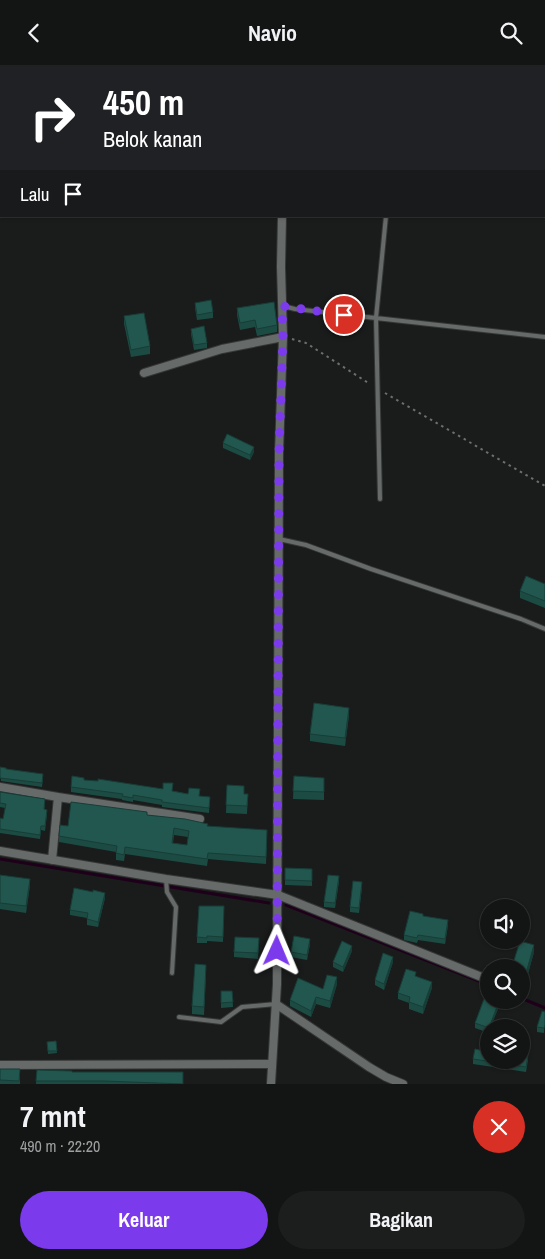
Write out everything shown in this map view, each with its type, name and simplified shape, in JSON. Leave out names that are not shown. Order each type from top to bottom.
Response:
[{"type":"street","points":[[271,1084],[276,1004],[278,895],[279,452],[283,337],[282,217]]},
{"type":"street","points":[[144,373],[222,349],[283,337]]},
{"type":"street","points":[[0,787],[200,819]]},
{"type":"street","points":[[52,860],[58,797]]},
{"type":"street","points":[[0,851],[166,879],[278,895],[480,976]]},
{"type":"street","points":[[276,1004],[369,1067],[403,1084]]},
{"type":"street","points":[[0,1065],[272,1064]]},
{"type":"lane","points":[[380,499],[376,318],[386,217]]},
{"type":"lane","points":[[282,306],[545,337]]},
{"type":"lane","points":[[280,539],[306,545],[545,629]]},
{"type":"lane","points":[[166,879],[166,889],[176,907],[172,973]]},
{"type":"lane","points":[[179,1017],[221,1022],[242,1007],[276,1004]]},
{"type":"path","points":[[283,337],[306,343],[378,389],[545,486]]},
{"type":"building","points":[[211,300],[213,312],[197,315],[195,303]]},
{"type":"building","points":[[274,302],[277,325],[257,329],[255,320],[240,323],[237,308]]},
{"type":"building","points":[[144,313],[150,346],[131,350],[124,316]]},
{"type":"building","points":[[204,326],[207,343],[194,345],[191,329]]},
{"type":"building","points":[[227,434],[254,447],[250,455],[223,443]]},
{"type":"building","points":[[526,576],[545,584],[545,601],[520,591]]},
{"type":"building","points":[[314,703],[349,708],[345,738],[310,734]]},
{"type":"building","points":[[0,767],[43,774],[42,783],[0,778]]},
{"type":"building","points":[[72,776],[84,778],[84,780],[98,781],[98,779],[163,789],[163,783],[173,783],[172,791],[188,794],[189,788],[200,789],[199,796],[210,797],[209,808],[162,802],[162,800],[133,795],[133,798],[122,796],[123,794],[71,787]]},
{"type":"building","points":[[294,776],[324,778],[324,792],[293,791]]},
{"type":"building","points":[[227,785],[244,786],[244,794],[248,794],[247,806],[226,805]]},
{"type":"building","points":[[0,792],[45,799],[44,809],[47,810],[45,826],[41,826],[40,835],[0,829],[0,818],[3,819],[6,804],[0,803]]},
{"type":"building","points":[[71,802],[147,812],[147,815],[185,819],[208,824],[207,826],[267,830],[266,857],[208,853],[207,859],[125,847],[124,855],[116,853],[117,846],[59,836],[60,825],[68,826]],"holes":[[[174,828],[189,831],[187,845],[172,843]]]},
{"type":"building","points":[[285,868],[312,869],[312,881],[285,880]]},
{"type":"building","points":[[0,875],[30,879],[26,906],[0,903]]},
{"type":"building","points":[[328,875],[339,876],[335,903],[324,902]]},
{"type":"building","points":[[353,881],[362,882],[359,908],[350,907]]},
{"type":"building","points":[[74,888],[105,893],[98,922],[87,919],[88,913],[70,910]]},
{"type":"building","points":[[199,906],[224,906],[223,937],[197,937]]},
{"type":"building","points":[[410,911],[423,914],[423,916],[448,920],[445,939],[418,935],[417,938],[404,935]]},
{"type":"building","points":[[294,936],[310,939],[307,955],[291,952]]},
{"type":"building","points":[[235,937],[259,938],[258,953],[234,952]]},
{"type":"building","points":[[342,941],[352,946],[343,967],[333,962]]},
{"type":"building","points":[[530,944],[534,945],[530,959],[514,959],[518,949],[530,949]]},
{"type":"building","points":[[383,953],[393,957],[384,984],[375,980]]},
{"type":"building","points":[[195,964],[206,965],[204,1007],[192,1006]]},
{"type":"building","points":[[406,969],[416,972],[415,976],[432,982],[423,1007],[409,1002],[410,997],[398,993]]},
{"type":"building","points":[[327,975],[337,977],[330,1001],[316,997],[311,1011],[290,1000],[298,978],[323,989]]},
{"type":"building","points":[[221,991],[232,991],[233,1002],[221,1003]]},
{"type":"building","points":[[480,1009],[496,1009],[492,1019],[480,1019],[480,1025],[475,1023]]},
{"type":"building","points":[[542,1011],[545,1012],[544,1028],[537,1027]]},
{"type":"building","points":[[56,1041],[57,1051],[48,1051],[47,1042]]},
{"type":"building","points":[[475,1049],[480,1050],[480,1060],[473,1059]]},
{"type":"building","points":[[0,1069],[20,1069],[19,1081],[0,1080]]},
{"type":"building","points":[[37,1070],[72,1072],[183,1072],[183,1084],[36,1081]]},
{"type":"waterway","points":[[0,859],[269,903]]},
{"type":"waterway","points":[[286,905],[480,981]]},
{"type":"waterway","points":[[530,1002],[545,1008]]},
{"type":"route","points":[[277,951],[280,621],[279,452],[283,337],[282,306],[344,315]]}]
